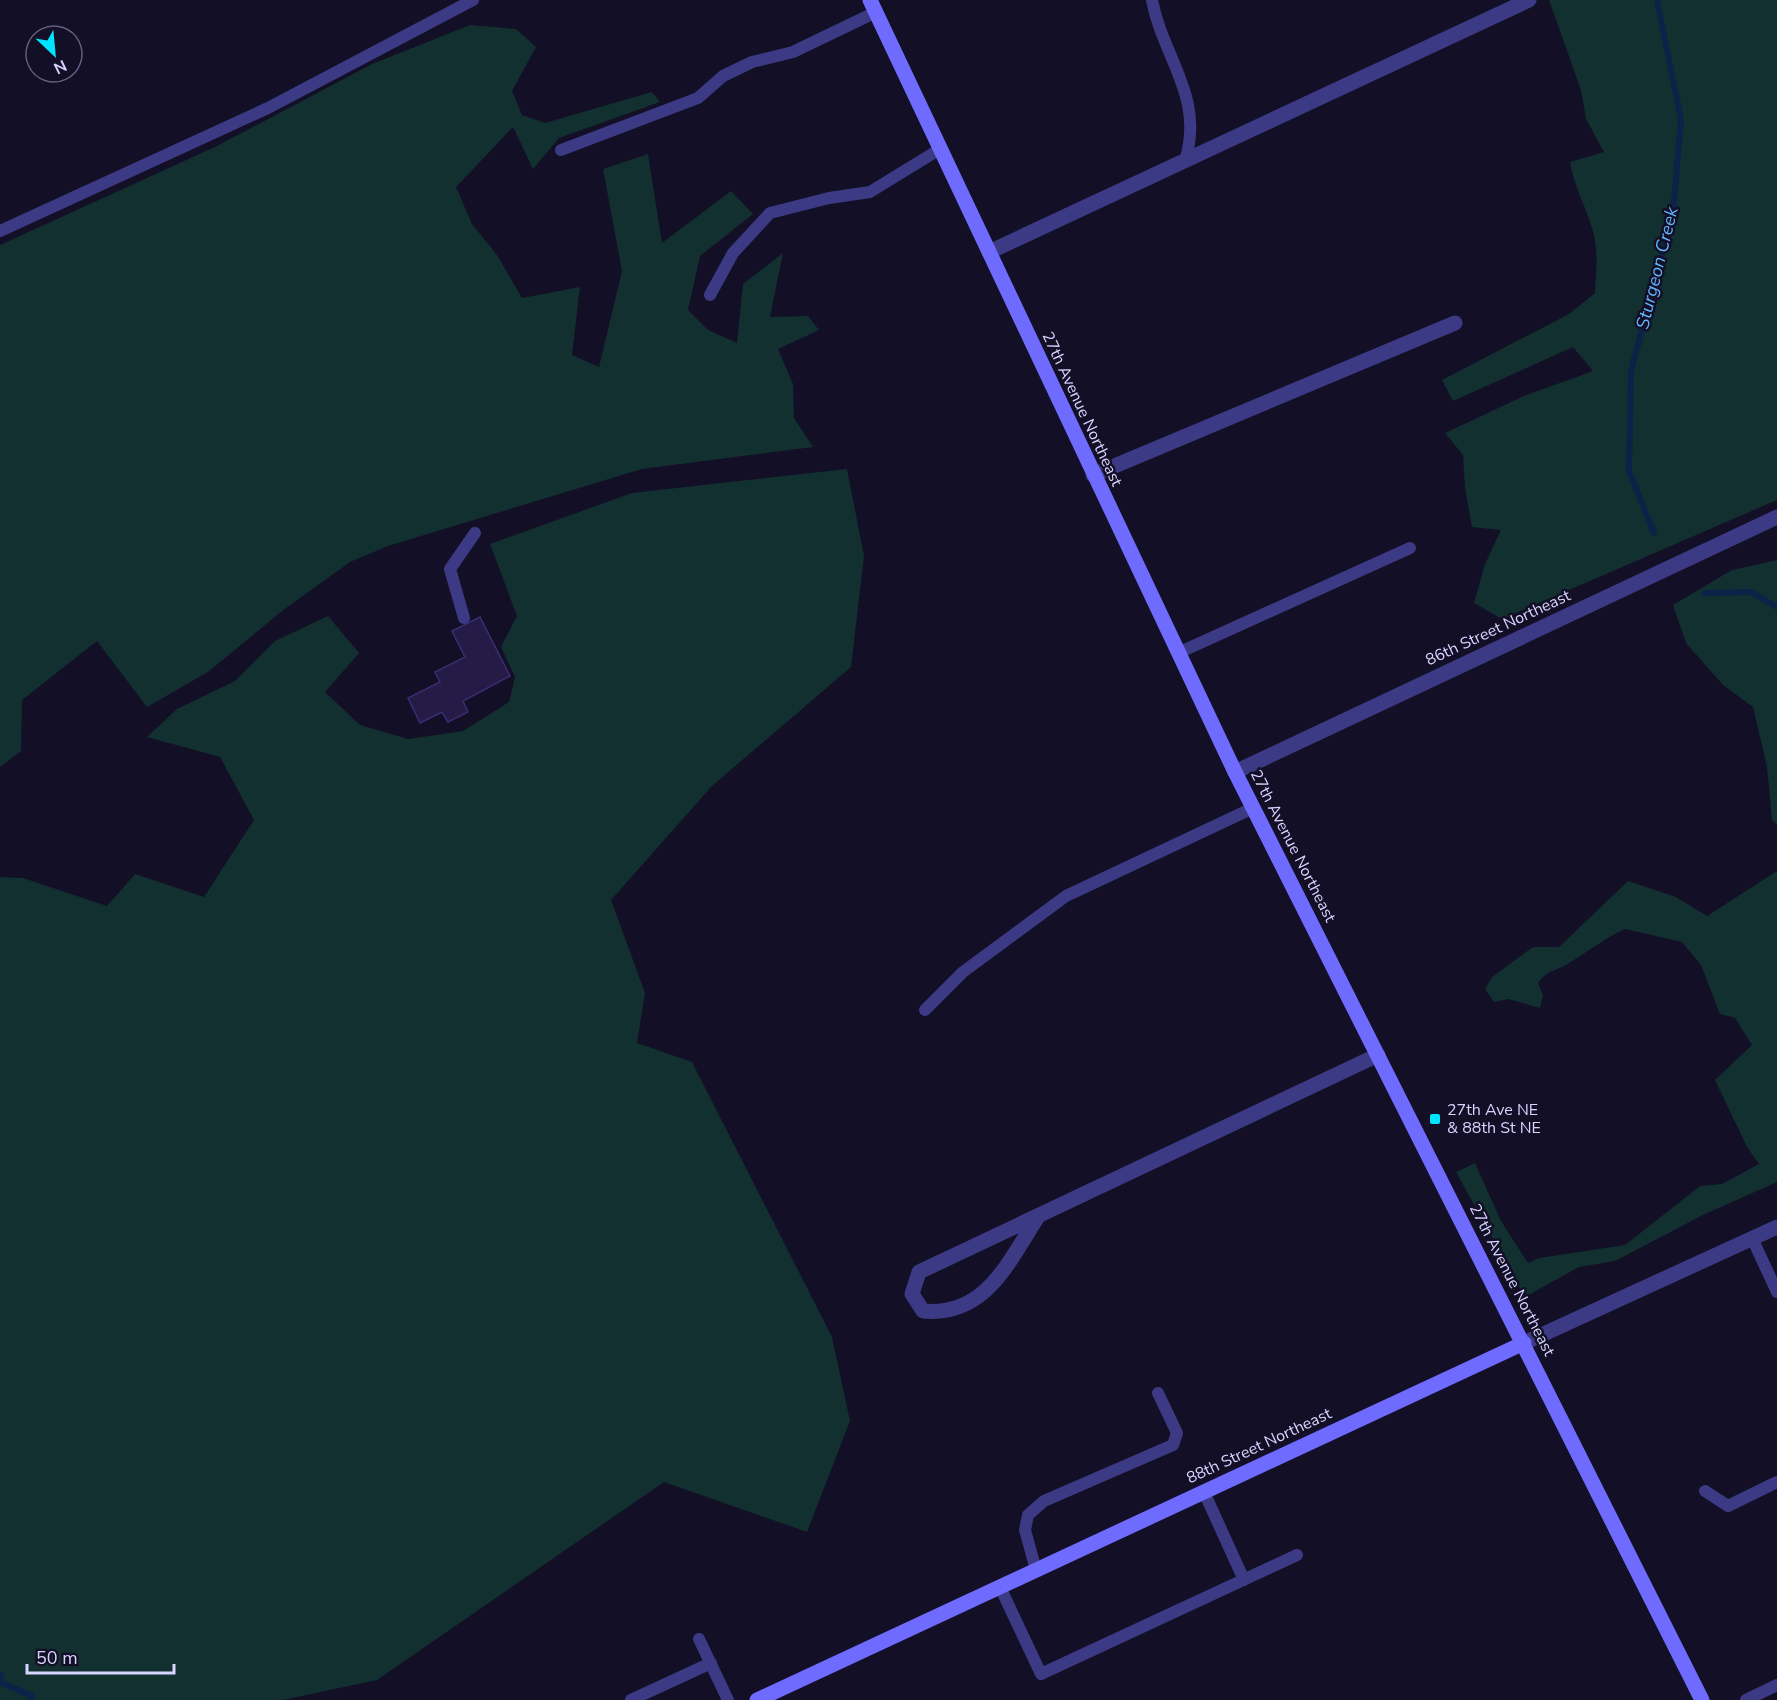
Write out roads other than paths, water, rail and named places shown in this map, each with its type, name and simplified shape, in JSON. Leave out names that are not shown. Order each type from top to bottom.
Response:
[{"type":"street","points":[[989,252],[1529,0]]},
{"type":"street","name":"27th Avenue Northeast","points":[[873,6],[1235,772],[1524,1342],[1702,1700]]},
{"type":"street","points":[[1093,475],[1455,322]]},
{"type":"street","name":"86th Street Northeast","points":[[1235,772],[1777,517]]},
{"type":"street","points":[[1039,1215],[987,1292],[962,1308],[941,1313],[923,1311],[912,1294],[919,1272],[1039,1215],[1378,1054]]},
{"type":"street","name":"88th Street Northeast","points":[[757,1700],[1524,1342],[1777,1227]]},
{"type":"lane","points":[[0,231],[268,108],[473,0]]},
{"type":"lane","points":[[1152,0],[1155,16],[1177,67],[1188,104],[1190,146],[1185,161]]},
{"type":"lane","points":[[561,150],[698,98],[723,76],[752,62],[793,52],[873,6]]},
{"type":"lane","points":[[710,295],[733,253],[770,213],[829,198],[870,192],[940,149]]},
{"type":"lane","points":[[464,618],[450,569],[476,533]]},
{"type":"lane","points":[[1178,653],[1410,548]]},
{"type":"lane","points":[[925,1010],[963,972],[1065,896],[1253,808]]},
{"type":"lane","points":[[1752,1238],[1777,1292]]},
{"type":"lane","points":[[1036,1570],[1025,1530],[1028,1515],[1044,1501],[1173,1445],[1177,1433],[1158,1393]]},
{"type":"lane","points":[[1706,1491],[1728,1506],[1777,1482]]},
{"type":"lane","points":[[1204,1492],[1244,1580]]},
{"type":"lane","points":[[1000,1587],[1041,1674],[1297,1555]]},
{"type":"lane","points":[[699,1639],[728,1700]]},
{"type":"lane","points":[[631,1700],[711,1663]]},
{"type":"lane","points":[[1746,1700],[1777,1685]]},
{"type":"waterway","name":"Sturgeon Creek","points":[[1654,533],[1629,471],[1631,371],[1673,213],[1681,119],[1657,0]]},
{"type":"waterway","name":"Sturgeon Creek","points":[[1704,593],[1751,592],[1777,607]]},
{"type":"waterway","points":[[0,1674],[2,1683],[32,1696],[32,1700]]},
{"type":"place","name":"27th Ave NE & 88th St NE","points":[[1435,1119]]}]
